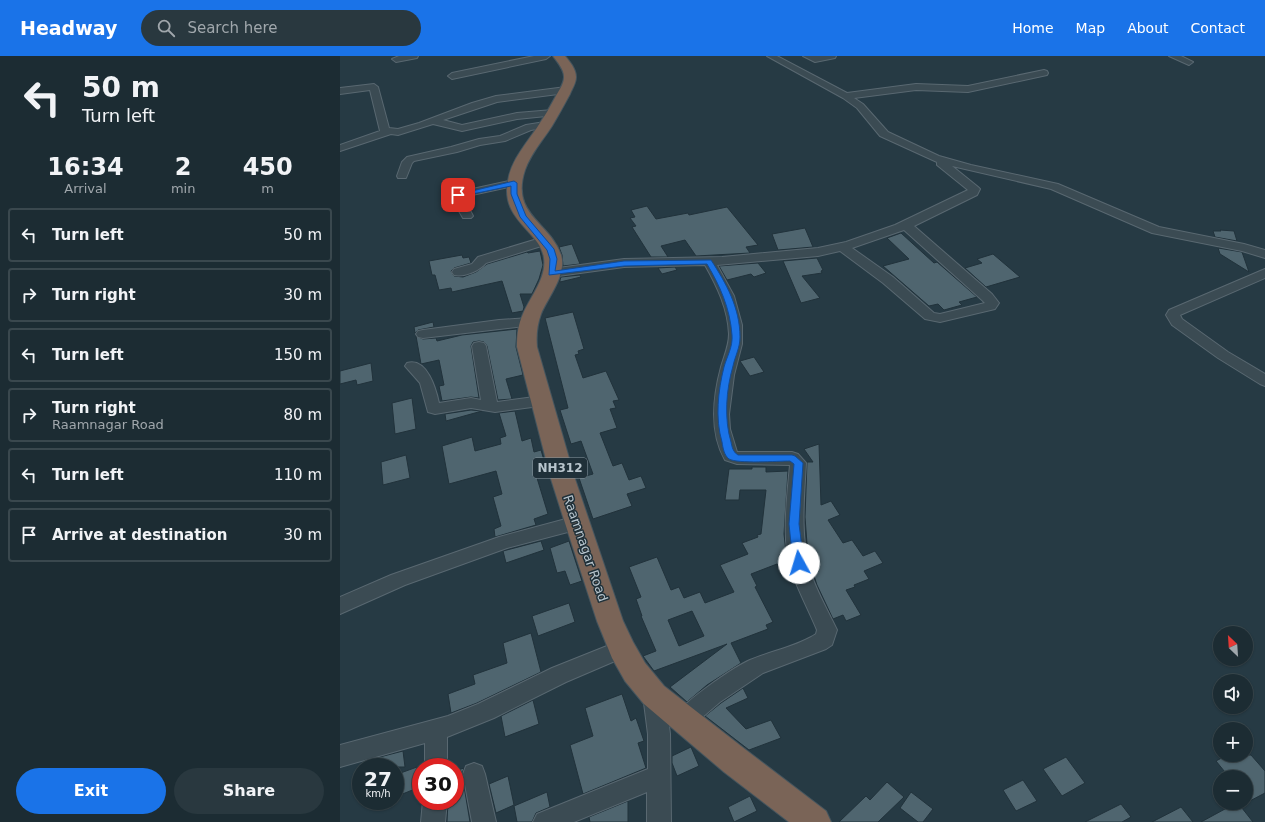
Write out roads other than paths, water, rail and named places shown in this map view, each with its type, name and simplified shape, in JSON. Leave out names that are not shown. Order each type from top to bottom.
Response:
[{"type":"highway","name":"Raamnagar Road","points":[[559,56],[570,74],[570,80],[566,90],[549,119],[522,160],[516,172],[514,194],[523,217],[544,240],[554,259],[551,273],[529,322],[527,347],[563,479],[577,523],[610,621],[622,649],[635,672],[654,695],[735,761],[815,822]]},
{"type":"street","points":[[396,59],[414,56]]},
{"type":"street","points":[[452,76],[546,56]]},
{"type":"street","points":[[807,56],[815,59],[832,56]]},
{"type":"street","points":[[1174,56],[1189,62]]},
{"type":"street","points":[[773,57],[788,57]]},
{"type":"street","points":[[773,57],[846,96],[860,106],[884,134],[935,158],[969,168],[1054,186],[1156,230],[1265,254]]},
{"type":"street","points":[[846,96],[916,87],[968,89],[1044,73]]},
{"type":"street","points":[[340,91],[374,87],[385,131],[388,132]]},
{"type":"street","points":[[340,148],[388,132],[409,129],[475,105],[496,100],[566,90]]},
{"type":"street","points":[[433,121],[462,128],[517,116],[549,119]]},
{"type":"street","points":[[402,176],[407,162],[411,159],[453,150],[479,142],[501,139],[514,135],[549,119]]},
{"type":"street","points":[[551,273],[624,263],[709,262],[797,255],[843,247],[906,225],[973,193],[974,189],[935,158]]},
{"type":"street","points":[[467,216],[457,197],[458,195],[514,183]]},
{"type":"street","points":[[843,247],[888,280],[930,316],[940,318],[990,306],[992,303],[987,297],[906,225]]},
{"type":"street","points":[[458,272],[476,267],[482,260],[544,240]]},
{"type":"street","points":[[684,719],[713,695],[756,667],[825,639],[827,630],[801,572],[799,563],[794,524],[798,463],[792,458],[736,458],[731,456],[729,452],[722,429],[723,399],[728,366],[735,350],[736,336],[733,313],[728,296],[709,262]]},
{"type":"street","points":[[1265,273],[1173,315],[1177,322],[1223,355],[1265,381]]},
{"type":"street","points":[[423,334],[499,324],[529,322]]},
{"type":"street","points":[[479,346],[490,406]]},
{"type":"street","points":[[412,366],[427,383],[434,408],[474,402],[500,407],[542,401]]},
{"type":"street","points":[[340,606],[398,580],[505,542],[577,523]]},
{"type":"street","points":[[340,756],[436,730],[486,711],[559,675],[622,649]]},
{"type":"street","points":[[654,695],[659,734],[660,822]]},
{"type":"street","points":[[436,730],[436,758]]},
{"type":"street","points":[[474,774],[484,822]]},
{"type":"street","points":[[545,822],[659,776]]},
{"type":"street","points":[[433,822],[434,810]]}]
